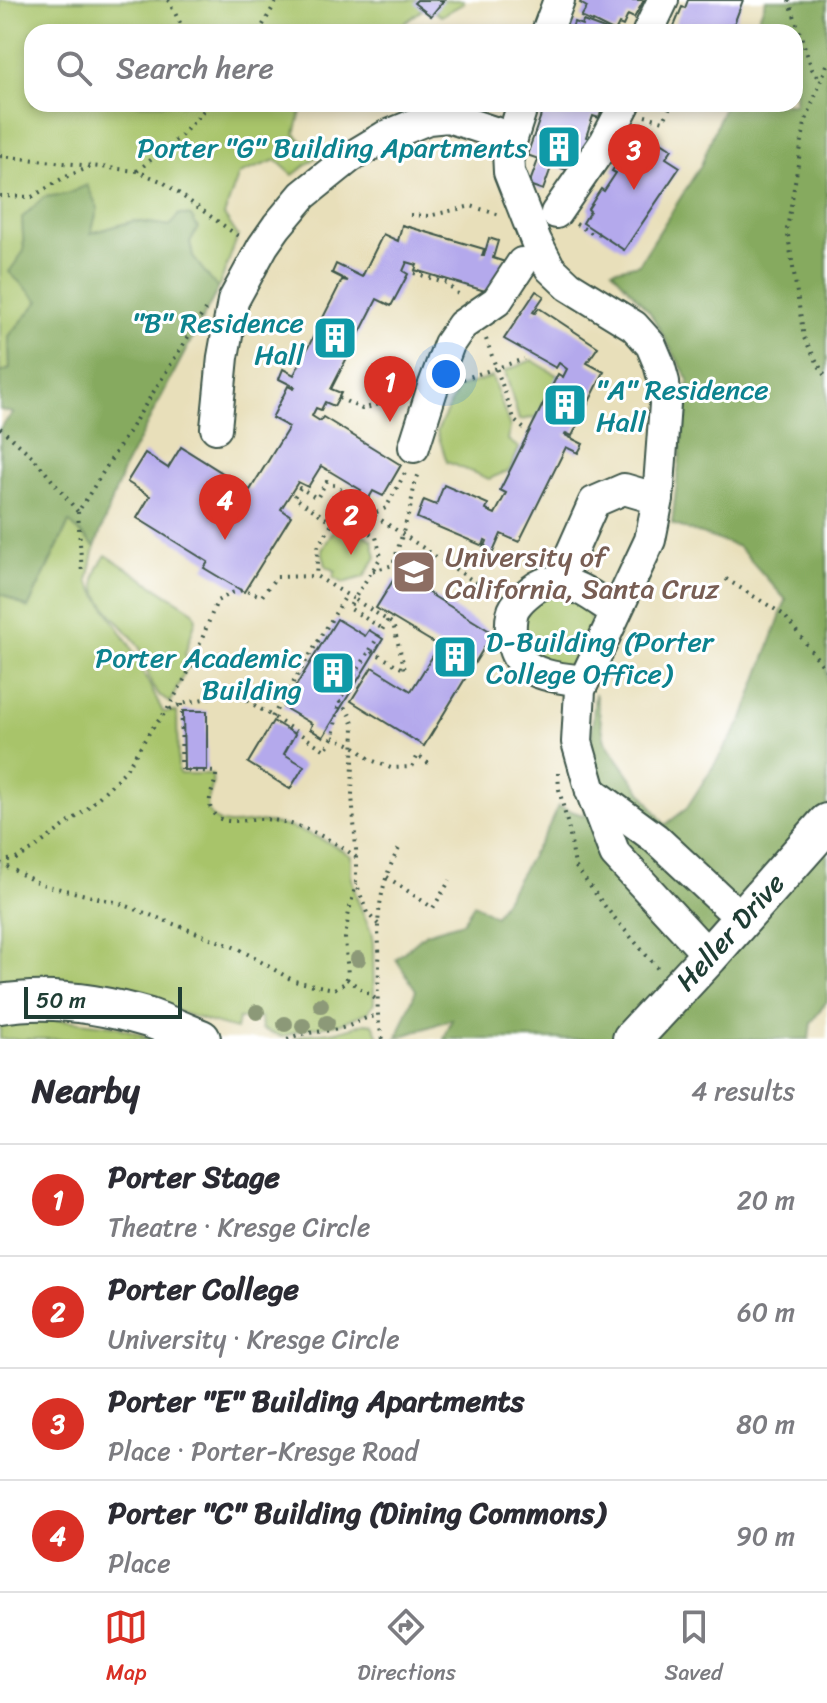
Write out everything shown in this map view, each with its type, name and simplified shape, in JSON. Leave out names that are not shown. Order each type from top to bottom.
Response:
[{"type":"main road","name":"Heller Drive","points":[[632,1039],[827,823]]},
{"type":"main road","points":[[0,1004],[43,1001],[80,1004],[149,1018],[201,1039]]},
{"type":"street","points":[[550,24],[559,0]]},
{"type":"street","points":[[652,24],[663,0]]},
{"type":"street","points":[[520,112],[508,151],[509,172],[550,268],[569,286],[634,326],[651,345],[664,382],[658,499],[650,540],[580,690],[577,742],[591,791],[615,854],[709,956]]},
{"type":"street","points":[[556,213],[605,142],[621,112]]},
{"type":"street","points":[[216,428],[223,357],[233,301],[263,246],[303,195],[349,158],[384,137],[428,119],[448,117],[512,138]]},
{"type":"street","points":[[414,447],[449,344],[462,325],[497,301],[522,263]]},
{"type":"street","points":[[558,583],[594,502],[624,489],[658,499]]},
{"type":"street","points":[[584,681],[543,675],[518,659],[511,640],[515,608],[533,588],[546,582],[572,585],[616,612]]},
{"type":"street","points":[[591,791],[655,838],[742,919]]},
{"type":"path","points":[[168,0],[181,24]]},
{"type":"path","points":[[264,24],[277,0]]},
{"type":"path","points":[[789,0],[797,24]]},
{"type":"path","points":[[803,42],[812,69],[821,80]]},
{"type":"path","points":[[827,65],[805,123],[787,229],[804,338],[827,380]]},
{"type":"path","points":[[137,171],[181,136],[202,112]]},
{"type":"path","points":[[664,121],[668,112]]},
{"type":"path","points":[[0,156],[137,171],[163,182],[238,236],[233,249]]},
{"type":"path","points":[[0,196],[32,197],[63,178],[92,166]]},
{"type":"path","points":[[410,215],[429,216],[471,206],[501,215]]},
{"type":"path","points":[[593,234],[604,233]]},
{"type":"path","points":[[414,273],[447,283]]},
{"type":"path","points":[[78,512],[210,302]]},
{"type":"path","points":[[478,314],[515,421],[529,433]]},
{"type":"path","points":[[0,428],[33,457],[78,512],[82,574]]},
{"type":"path","points":[[363,529],[372,514],[386,508],[401,484],[414,447]]},
{"type":"path","points":[[316,576],[318,547],[333,523],[350,495],[327,481],[317,498],[300,488],[294,497],[333,523],[349,521],[376,537],[381,557],[349,608],[383,629]]},
{"type":"path","points":[[372,571],[393,565],[415,483]]},
{"type":"path","points":[[347,500],[515,608]]},
{"type":"path","points":[[0,862],[16,859],[32,850],[87,809],[125,771],[167,710],[190,669],[217,601],[243,590],[262,596],[276,577],[316,576],[393,624],[405,670],[370,650]]},
{"type":"path","points":[[726,579],[784,615],[827,671]]},
{"type":"path","points":[[272,717],[347,594]]},
{"type":"path","points":[[167,710],[216,696],[233,696],[248,701],[325,750],[333,737],[339,701],[388,620]]},
{"type":"path","points":[[0,862],[40,884],[119,903],[239,949],[294,981],[334,989],[345,983],[348,975],[345,938],[356,882],[352,795],[354,726],[349,713],[339,701]]},
{"type":"path","points":[[182,704],[181,770],[216,772],[209,803],[213,813],[232,821],[262,819],[288,824],[317,833],[356,857]]},
{"type":"path","points":[[333,737],[391,768],[412,767],[418,755],[432,766]]},
{"type":"path","points":[[383,1039],[377,1016],[378,924],[391,861],[400,847]]},
{"type":"path","points":[[387,877],[433,908],[450,880]]},
{"type":"path","points":[[356,882],[367,913],[378,924]]},
{"type":"path","points":[[347,979],[377,1000]]},
{"type":"path","points":[[287,1039],[301,1033],[345,1027],[363,1018],[377,1016]]},
{"type":"green space","points":[[0,0],[463,0],[464,3],[441,16],[427,6],[403,24],[24,24],[24,112],[301,112],[295,134],[317,157],[293,175],[276,160],[239,174],[224,215],[238,236],[218,289],[193,257],[190,242],[171,226],[134,221],[91,233],[67,194],[44,197],[22,218],[24,251],[39,301],[9,336],[10,369],[0,373]]},
{"type":"green space","points":[[766,0],[827,0],[827,1001],[811,1023],[809,1039],[444,1039],[452,1019],[397,1038],[416,990],[396,959],[426,933],[463,922],[474,904],[495,916],[558,806],[585,816],[595,693],[605,741],[665,825],[686,809],[742,721],[786,600],[739,547],[672,524],[689,380],[649,311],[612,270],[639,264],[701,165],[722,112],[803,112],[803,24],[756,24]]},
{"type":"green space","points":[[87,185],[98,208],[91,233],[134,221],[170,226],[179,214],[191,216],[198,228],[190,242],[193,257],[218,289],[124,468],[95,547],[69,522],[28,608],[0,593],[0,428],[13,413],[0,410],[0,373],[10,369],[9,336],[39,301],[9,272],[24,251],[22,218],[44,197],[67,194]]},
{"type":"green space","points":[[532,360],[558,376],[538,417],[519,420],[505,371]]},
{"type":"green space","points":[[492,377],[510,427],[508,440],[519,448],[510,470],[489,479],[447,462],[437,431],[459,387]]},
{"type":"green space","points":[[70,521],[95,547],[88,581],[129,644],[163,712],[177,712],[180,774],[212,774],[207,804],[211,815],[227,824],[258,822],[294,829],[319,838],[351,856],[351,875],[357,899],[373,943],[374,1003],[368,1012],[339,1024],[302,1029],[283,1037],[262,1029],[261,1018],[238,1019],[236,1029],[127,994],[84,984],[28,982],[0,985],[0,593],[28,608]]},
{"type":"green space","points":[[349,526],[372,540],[376,557],[364,577],[343,583],[333,577],[336,571],[326,566],[322,550],[334,530]]},
{"type":"green space","points":[[106,555],[193,611],[196,619],[185,654],[190,661],[170,703],[155,690],[138,645],[97,592],[95,576]]},
{"type":"green space","points":[[560,595],[585,605],[591,627],[580,659],[561,669],[529,656],[522,620],[537,600]]},
{"type":"green space","points":[[37,1017],[114,1026],[155,1039],[0,1039],[0,1021]]},
{"type":"green space","points":[[365,1023],[373,1024],[380,1039],[294,1039],[308,1034],[341,1031]]},
{"type":"building","points":[[417,0],[444,0],[431,16],[414,3]]},
{"type":"building","points":[[582,0],[644,0],[634,18],[628,15],[624,24],[599,24],[581,17],[587,7],[580,3]]},
{"type":"building","points":[[688,0],[743,0],[734,24],[675,24],[682,7],[685,8]]},
{"type":"building","name":"Porter \"G\" Building Apartments","points":[[542,112],[601,112],[599,118],[593,116],[586,137],[591,139],[573,172],[552,165],[543,190],[529,185],[538,160],[527,155]]},
{"type":"building","points":[[641,129],[672,149],[666,158],[680,167],[624,250],[583,223],[590,211],[588,209],[616,173],[612,171],[626,150],[629,152]]},
{"type":"building","points":[[402,225],[484,249],[482,256],[489,238],[498,241],[493,258],[505,262],[495,294],[415,270],[417,265],[407,262],[403,271],[408,274],[391,306],[377,299],[331,389],[341,393],[334,406],[325,402],[321,410],[316,408],[312,416],[320,421],[323,417],[401,465],[383,496],[373,491],[366,503],[357,497],[361,490],[321,466],[308,487],[298,482],[281,509],[291,516],[244,592],[204,568],[208,562],[137,518],[150,496],[127,482],[145,453],[168,468],[181,447],[250,490],[289,427],[272,418],[288,386],[295,387],[279,379],[283,369],[294,375],[342,280],[348,281],[332,273],[336,264],[362,277],[383,234],[398,241]]},
{"type":"building","name":"\"A\" Residence Hall","points":[[536,291],[544,296],[533,312],[539,308],[598,347],[587,363],[604,372],[572,436],[565,435],[583,444],[578,453],[566,447],[519,542],[501,534],[490,559],[482,555],[487,541],[483,546],[417,518],[424,500],[436,505],[444,485],[488,504],[486,510],[495,514],[506,493],[500,490],[558,374],[563,377],[567,369],[559,363],[556,368],[504,339]]},
{"type":"building","name":"D-Building (Porter College Office)","points":[[401,576],[493,633],[424,746],[351,701],[372,667],[411,691],[439,646],[376,608],[394,579],[397,581]]},
{"type":"building","name":"Porter Academic Building","points":[[337,619],[365,636],[369,630],[383,639],[323,737],[310,729],[312,724],[283,707]]},
{"type":"building","points":[[183,711],[207,711],[207,770],[184,770]]},
{"type":"building","points":[[273,721],[295,734],[284,754],[304,766],[290,789],[248,763]]},
{"type":"place","name":"Porter \"G\" Building Apartments","points":[[559,147]]},
{"type":"place","name":"Porter \"E\" Building Apartments","points":[[634,190]]},
{"type":"place","name":"\"B\" Residence Hall","points":[[335,338]]},
{"type":"place","name":"\"A\" Residence Hall","points":[[565,405]]},
{"type":"place","name":"Porter Stage","points":[[390,422]]},
{"type":"place","name":"Porter \"C\" Building (Dining Commons)","points":[[225,540]]},
{"type":"place","name":"Porter College","points":[[351,555]]},
{"type":"place","name":"University of California, Santa Cruz","points":[[414,572]]},
{"type":"place","name":"D-Building (Porter College Office)","points":[[455,657]]},
{"type":"place","name":"Porter Academic Building","points":[[333,673]]}]
